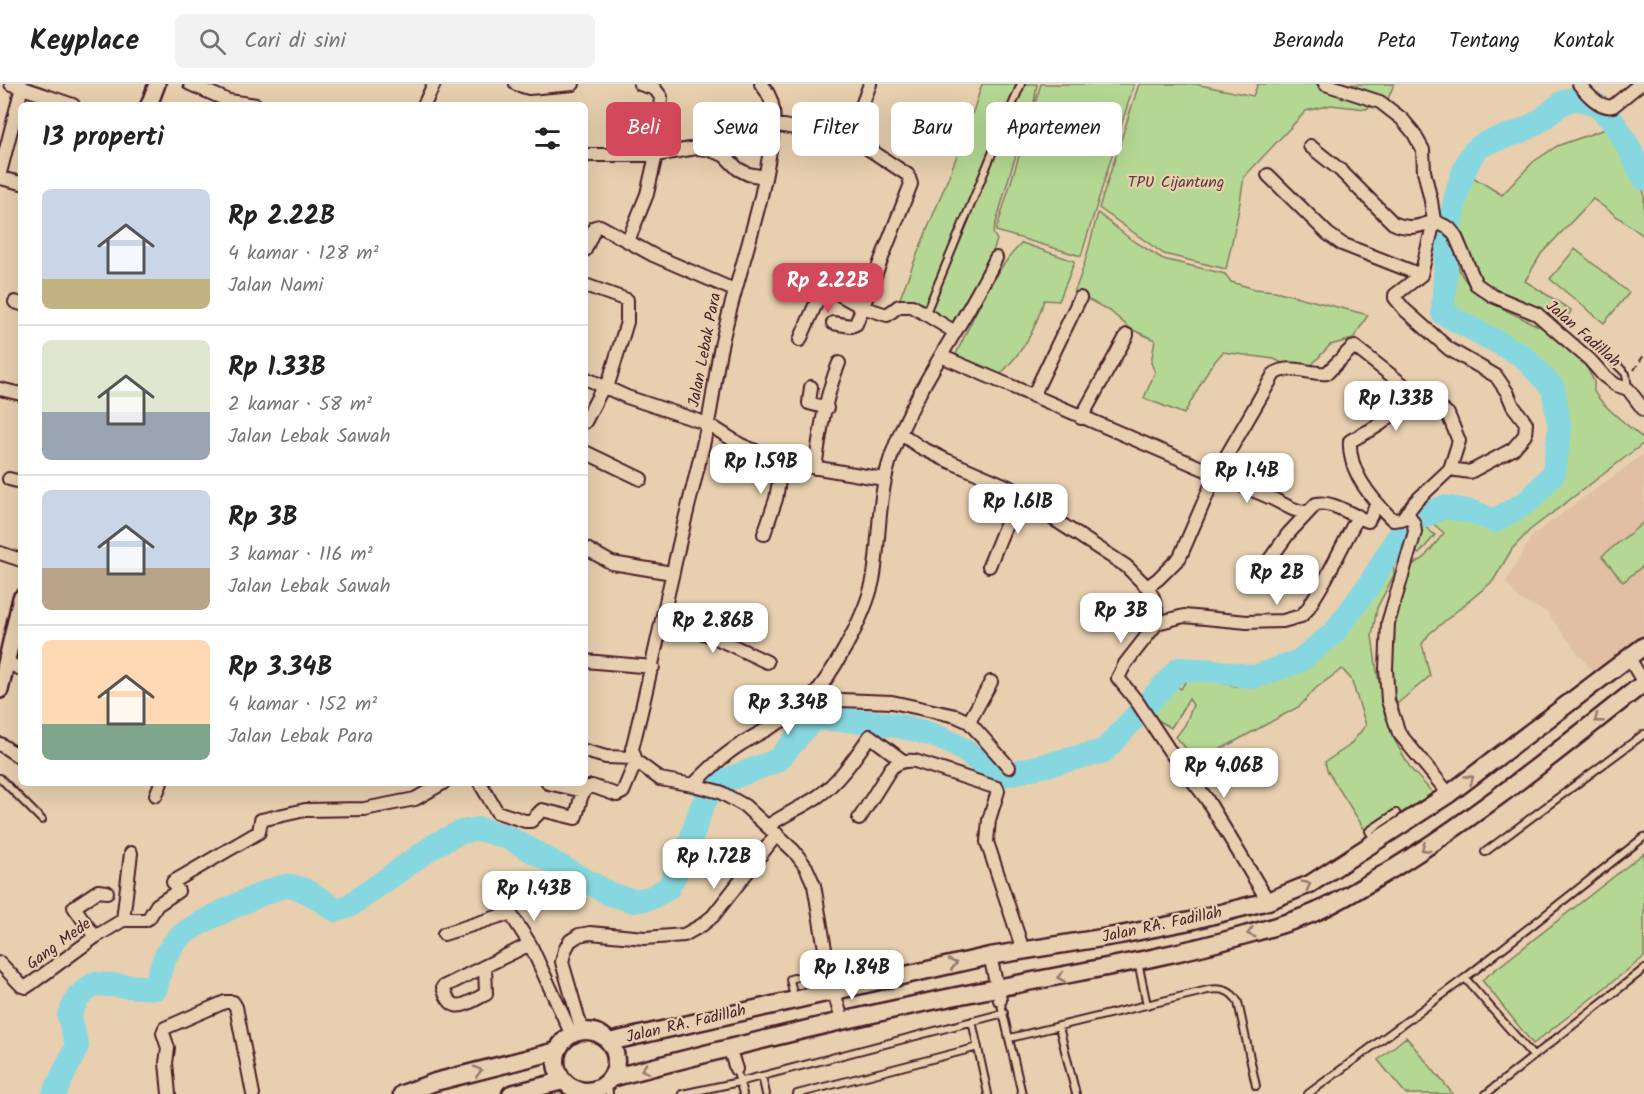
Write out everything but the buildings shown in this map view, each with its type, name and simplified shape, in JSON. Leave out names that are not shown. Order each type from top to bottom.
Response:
[{"type":"main road","name":"Jalan RA. Fadillah","points":[[609,1042],[990,956],[1157,928],[1268,901],[1310,884],[1449,794],[1644,646]]},
{"type":"main road","name":"Jalan RA. Fadillah","points":[[609,1084],[729,1047],[842,1020],[1001,1000],[1138,962],[1199,949],[1321,910],[1368,884],[1456,828],[1494,801],[1644,683]]},
{"type":"main road","points":[[402,1094],[435,1082],[557,1051],[576,1032],[600,1034],[614,1050],[615,1069],[609,1084],[585,1091],[569,1087],[512,1094]]},
{"type":"main road","points":[[557,1051],[556,1067],[569,1087]]},
{"type":"street","points":[[150,102],[157,84]]},
{"type":"street","points":[[190,84],[236,102]]},
{"type":"street","points":[[425,102],[434,84]]},
{"type":"street","points":[[516,84],[529,88],[573,84]]},
{"type":"street","points":[[640,84],[655,88],[661,97],[661,102]]},
{"type":"street","name":"Jalan Lebak Para","points":[[761,84],[768,92],[772,102]]},
{"type":"street","points":[[863,102],[870,84]]},
{"type":"street","points":[[1325,84],[1380,102],[1402,119],[1413,132],[1423,150],[1424,171],[1434,221],[1421,275],[1395,295],[1395,298],[1405,310],[1449,349],[1496,376],[1513,406],[1526,423],[1525,435],[1513,449],[1470,472],[1450,469]]},
{"type":"street","points":[[1579,84],[1597,102],[1608,107],[1613,106],[1640,84]]},
{"type":"street","points":[[0,173],[17,86],[64,102]]},
{"type":"street","points":[[1310,146],[1340,171],[1393,223],[1404,228],[1417,227],[1434,221]]},
{"type":"street","points":[[681,151],[707,149],[724,155],[738,170],[765,177]]},
{"type":"street","points":[[588,155],[606,155]]},
{"type":"street","points":[[832,323],[854,325],[879,269],[911,180],[909,175],[879,155]]},
{"type":"street","points":[[628,241],[648,194],[656,156]]},
{"type":"street","name":"Jalan Lebak Para","points":[[583,791],[592,786],[617,795],[622,792],[635,760],[632,749],[708,424],[720,352],[734,290],[757,216],[768,156]]},
{"type":"street","points":[[1268,175],[1328,234],[1342,244],[1421,275]]},
{"type":"street","points":[[0,178],[18,182]]},
{"type":"street","name":"Jalan Fadillah","points":[[1434,221],[1452,232],[1476,284],[1493,296],[1537,314],[1590,360],[1603,375],[1616,385],[1628,390],[1644,410]]},
{"type":"street","points":[[588,244],[597,226],[652,255],[734,290]]},
{"type":"street","points":[[693,785],[740,744],[778,724],[808,703],[820,689],[843,651],[868,597],[873,578],[884,479],[907,416],[996,258]]},
{"type":"street","points":[[588,286],[627,300],[627,322],[605,388],[588,417]]},
{"type":"street","points":[[800,340],[820,294],[831,290],[862,307],[887,315],[899,306],[906,304],[912,306],[955,332]]},
{"type":"street","points":[[1033,396],[1080,298]]},
{"type":"street","points":[[1081,418],[1127,334]]},
{"type":"street","points":[[1147,587],[1180,557],[1216,474],[1274,374],[1287,369],[1327,373],[1355,347],[1406,387],[1425,396],[1448,414],[1459,441],[1450,469],[1411,518],[1413,538],[1388,623],[1386,669],[1389,701],[1399,733],[1449,794]]},
{"type":"street","points":[[941,356],[1301,513],[1307,512]]},
{"type":"street","points":[[815,468],[826,408],[839,363]]},
{"type":"street","points":[[588,380],[605,388],[708,424],[741,445],[782,462],[884,479]]},
{"type":"street","points":[[811,387],[809,403],[826,408]]},
{"type":"street","points":[[1406,387],[1391,416],[1382,424],[1350,441],[1350,455],[1377,504],[1395,521],[1411,518]]},
{"type":"street","points":[[0,389],[18,392]]},
{"type":"street","points":[[900,434],[944,459],[1025,494],[1052,518],[1126,566],[1147,587],[1156,608],[1157,622],[1118,678],[1211,806],[1268,901]]},
{"type":"street","points":[[588,453],[641,479]]},
{"type":"street","points":[[764,534],[776,499],[782,462]]},
{"type":"street","points":[[989,566],[1004,529],[1025,494]]},
{"type":"street","points":[[1257,577],[1307,512],[1316,504],[1323,502],[1368,521],[1377,504]]},
{"type":"street","points":[[1157,622],[1184,616],[1247,622],[1282,621],[1301,616],[1325,580],[1358,516]]},
{"type":"street","points":[[588,550],[612,563],[672,573]]},
{"type":"street","points":[[0,553],[18,559]]},
{"type":"street","points":[[0,690],[6,662],[5,643],[18,606]]},
{"type":"street","points":[[663,618],[767,662]]},
{"type":"street","points":[[1629,658],[1644,683]]},
{"type":"street","points":[[588,661],[653,666]]},
{"type":"street","points":[[6,662],[18,668]]},
{"type":"street","points":[[969,722],[991,682]]},
{"type":"street","points":[[808,703],[840,700],[892,702],[944,712],[969,722],[1009,767]]},
{"type":"street","points":[[576,1032],[562,962],[570,941],[579,935],[590,933],[645,938],[684,935],[713,916],[772,830],[789,812],[819,796],[850,764],[870,736],[903,761]]},
{"type":"street","points":[[0,744],[18,756]]},
{"type":"street","points":[[588,752],[606,757],[635,760],[660,779],[720,792],[745,806],[794,851],[806,867],[814,885],[833,990],[842,1020]]},
{"type":"street","points":[[859,819],[891,768],[898,762],[915,761],[997,788],[997,796],[987,829],[987,842],[1023,950]]},
{"type":"street","points":[[131,853],[123,920],[145,920],[149,918],[157,905],[178,891],[173,882],[259,832],[261,820],[305,810],[364,808],[415,799],[434,786]]},
{"type":"street","points":[[482,786],[497,812],[525,821],[531,821],[542,810],[575,818],[583,791],[561,786]]},
{"type":"street","points":[[95,937],[74,907],[98,891],[106,892]]},
{"type":"street","points":[[444,934],[508,915],[514,918],[530,944],[565,1025],[576,1032]]},
{"type":"street","name":"Gang Mede","points":[[0,963],[22,986],[26,987],[95,937],[123,920]]},
{"type":"street","points":[[484,967],[530,944]]},
{"type":"street","points":[[990,956],[1001,1000]]},
{"type":"street","points":[[169,1094],[166,1063],[168,1048],[163,1033],[165,1028],[225,1002],[233,1002],[236,1007],[253,1094]]},
{"type":"street","points":[[729,1047],[738,1075]]},
{"type":"lane","points":[[925,315],[1022,84]]},
{"type":"lane","points":[[1613,360],[1626,374],[1628,390]]},
{"type":"lane","points":[[1485,852],[1644,734]]},
{"type":"lane","points":[[0,778],[42,820]]},
{"type":"lane","points":[[1376,842],[1369,831],[1396,813]]},
{"type":"lane","points":[[1308,1094],[1465,978],[1644,837]]},
{"type":"lane","points":[[1138,962],[1147,1005]]},
{"type":"lane","points":[[1486,1094],[1644,969]]},
{"type":"lane","points":[[794,999],[790,979],[805,975]]},
{"type":"lane","points":[[1465,978],[1533,1056]]},
{"type":"lane","points":[[1010,1038],[1212,990],[1223,990],[1232,993],[1238,1002],[1257,1086]]},
{"type":"lane","points":[[682,1094],[738,1075],[762,1076],[972,1021],[1001,1000],[1022,1094]]},
{"type":"lane","points":[[972,1021],[988,1094]]},
{"type":"lane","points":[[1059,1027],[1076,1094]]},
{"type":"lane","points":[[797,1094],[978,1047]]},
{"type":"lane","points":[[738,1075],[743,1094]]},
{"type":"lane","points":[[762,1076],[766,1094]]},
{"type":"shaded area","points":[[1644,454],[1644,637],[1595,675],[1547,612],[1520,600],[1506,582],[1533,535]]},
{"type":"green space","points":[[982,84],[1037,84],[1034,102],[986,102],[986,156],[1016,156],[993,233],[997,240],[988,265],[955,328],[899,301],[956,156],[974,156],[974,107]]},
{"type":"green space","points":[[1041,84],[1134,84],[1122,123],[1122,102],[1035,102]]},
{"type":"green space","name":"TPU Cijantung","points":[[1139,84],[1195,84],[1253,96],[1258,84],[1394,84],[1388,99],[1366,109],[1331,105],[1306,111],[1244,177],[1226,269],[1164,254],[1099,208],[1116,156],[1122,156],[1122,137]]},
{"type":"green space","points":[[1611,127],[1644,192],[1644,236],[1593,199],[1541,254],[1525,281],[1571,310],[1565,325],[1512,297],[1492,290],[1476,275],[1455,232],[1458,206],[1468,174],[1502,195],[1533,162],[1557,146]]},
{"type":"green space","points":[[1019,156],[1112,156],[1081,256],[996,231]]},
{"type":"green space","points":[[1098,213],[1129,238],[1163,259],[1225,274],[1231,282],[1255,289],[1275,291],[1368,315],[1353,339],[1330,345],[1308,369],[1297,370],[1274,359],[1223,352],[1210,367],[1184,414],[1144,398],[1155,372],[1151,363],[1155,340],[1131,329],[1110,311],[1074,292],[1085,263]]},
{"type":"green space","points":[[1022,243],[1074,261],[1074,263],[1059,301],[1044,300],[1027,341],[999,376],[954,358],[992,282]]},
{"type":"green space","points":[[1575,249],[1629,293],[1604,323],[1550,279]]},
{"type":"green space","points":[[1450,255],[1461,261],[1458,266],[1464,278],[1484,298],[1552,333],[1571,348],[1591,375],[1594,391],[1602,403],[1644,439],[1644,443],[1530,530],[1512,549],[1493,581],[1429,634],[1422,644],[1430,676],[1397,704],[1393,688],[1392,635],[1399,600],[1412,565],[1423,559],[1444,533],[1429,520],[1453,515],[1488,528],[1505,521],[1526,509],[1555,484],[1565,458],[1565,417],[1555,379],[1535,355],[1521,343],[1454,310]]},
{"type":"green space","points":[[1644,522],[1644,565],[1623,582],[1602,556]]},
{"type":"green space","points":[[1423,525],[1435,535],[1419,554],[1407,545]]},
{"type":"green space","points":[[1393,558],[1394,575],[1377,608],[1372,636],[1377,672],[1389,725],[1396,743],[1411,769],[1433,793],[1368,835],[1327,770],[1325,762],[1349,746],[1366,725],[1351,679],[1342,669],[1316,688],[1300,706],[1199,763],[1176,737],[1185,725],[1193,705],[1189,699],[1171,728],[1150,715],[1169,682],[1181,689],[1188,677],[1235,686],[1284,677],[1327,648],[1340,636],[1368,605],[1385,577]]},
{"type":"green space","points":[[1644,853],[1644,957],[1533,1044],[1482,980]]},
{"type":"green space","points":[[1406,1037],[1453,1094],[1406,1094],[1378,1060]]},
{"type":"waterway","points":[[54,1094],[77,1046],[69,1016],[78,997],[94,984],[156,988],[164,959],[182,935],[217,915],[278,888],[287,886],[300,888],[336,910],[349,906],[435,845],[461,832],[479,829],[509,838],[610,894],[634,901],[651,898],[668,888],[686,854],[701,809],[713,785],[778,760],[814,718],[896,726],[936,736],[971,755],[996,777],[1104,751],[1179,669],[1255,677],[1299,661],[1334,633],[1370,584],[1396,540],[1417,519],[1444,507],[1473,512],[1494,521],[1529,501],[1554,473],[1560,429],[1553,388],[1523,356],[1443,313],[1452,215],[1462,178],[1473,153],[1484,144],[1533,125],[1564,102],[1578,99],[1591,102],[1614,123],[1644,178]]}]
